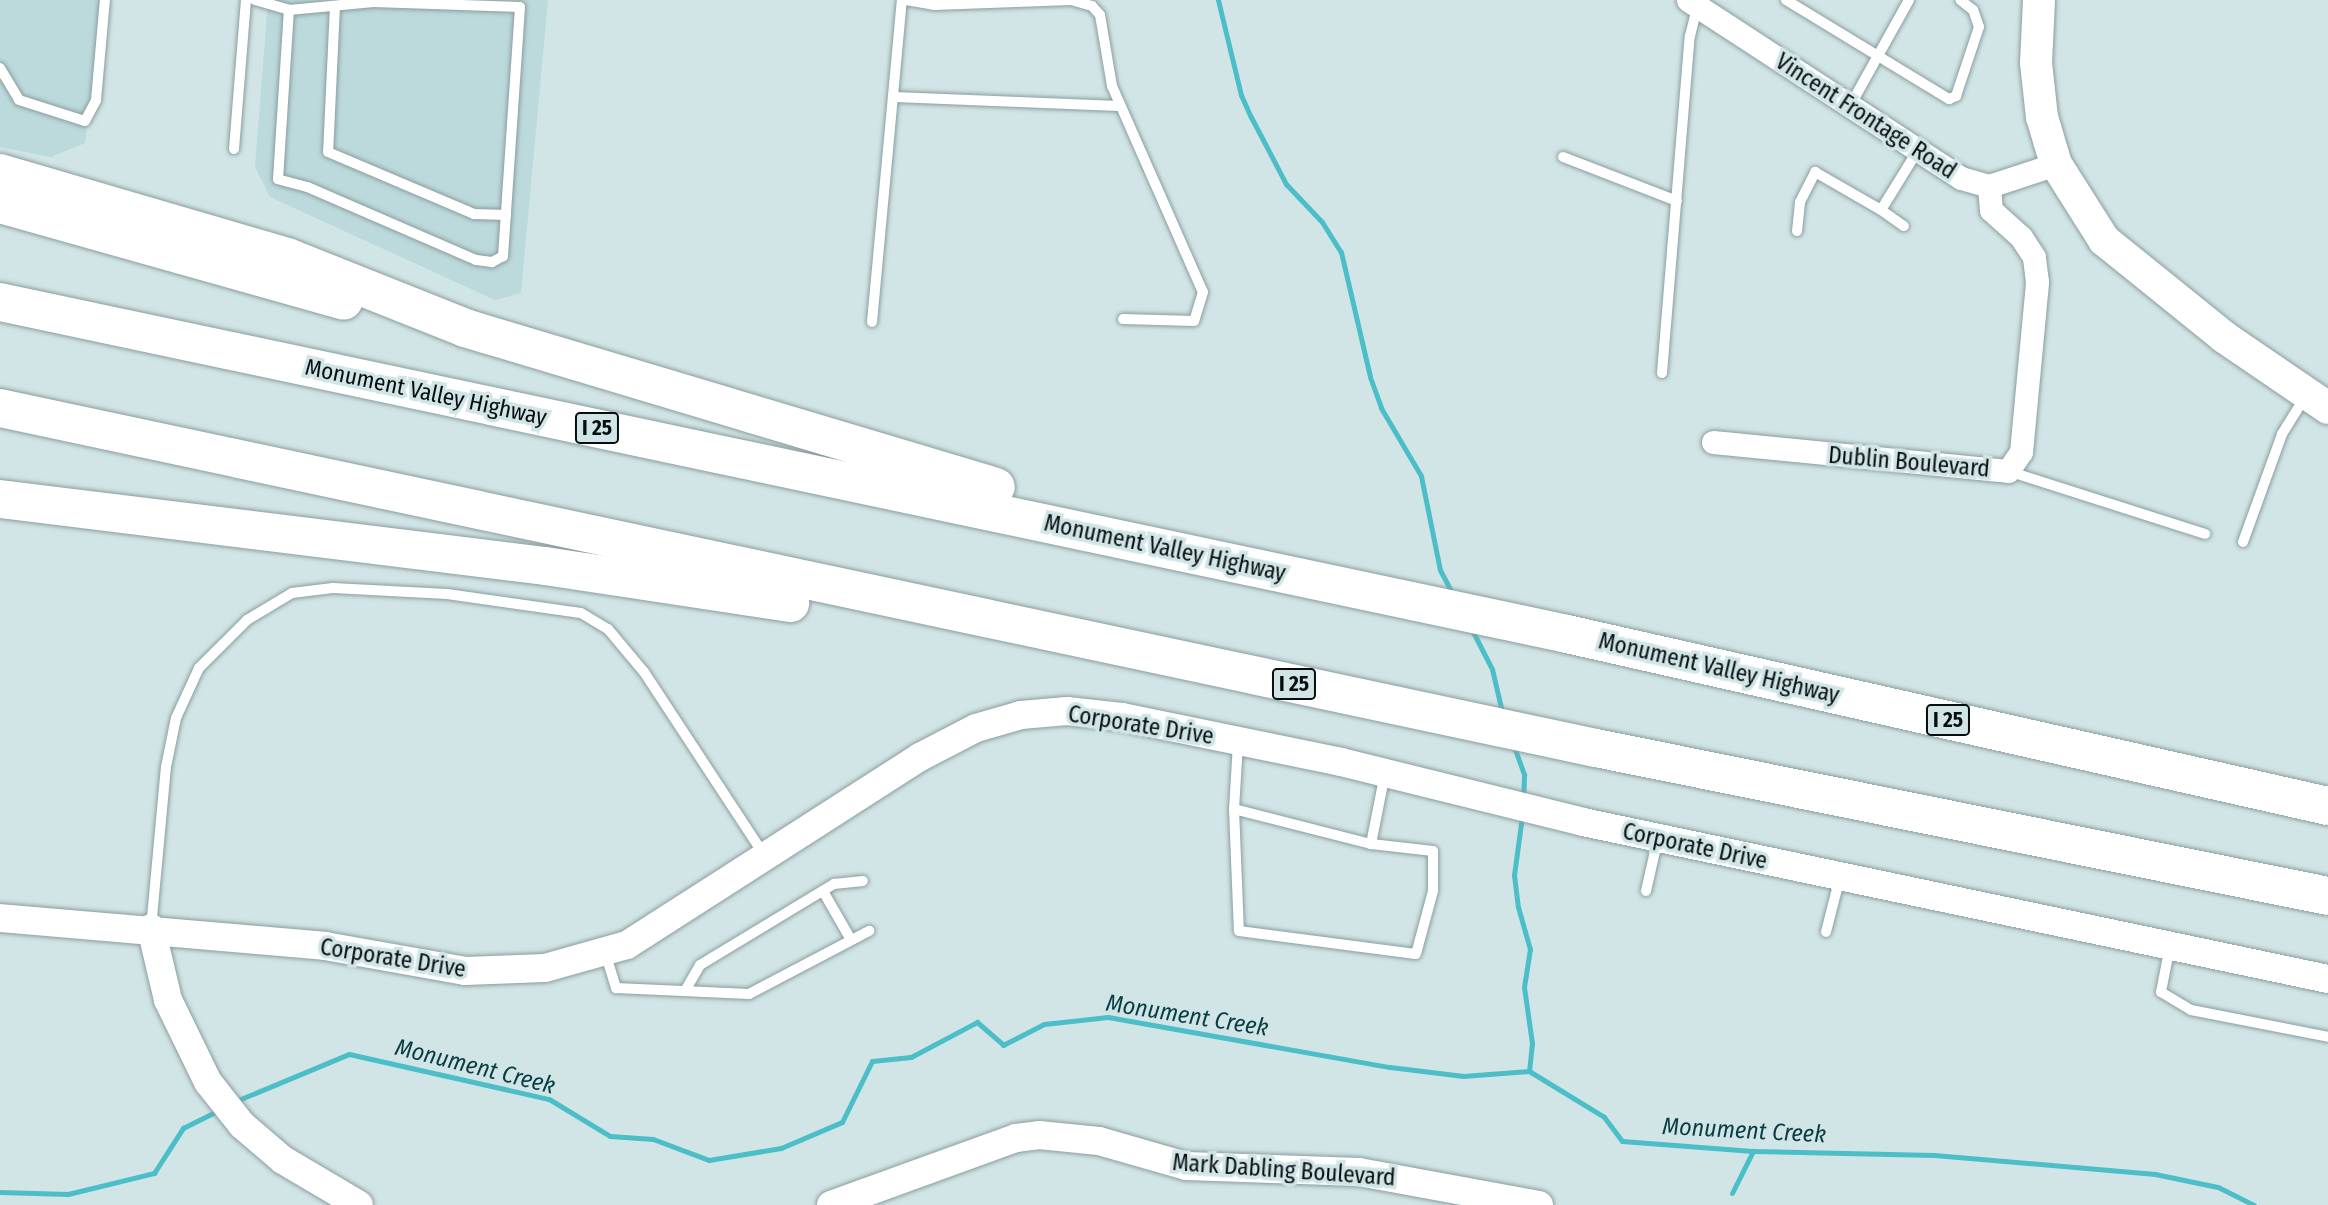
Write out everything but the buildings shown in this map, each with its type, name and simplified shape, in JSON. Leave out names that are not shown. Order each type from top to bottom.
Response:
[{"type":"highway","points":[[0,173],[287,257],[465,328],[1047,502],[1194,553]]},
{"type":"highway","points":[[0,204],[421,323],[465,328]]},
{"type":"highway","name":"Monument Valley Highway","points":[[0,302],[1194,553],[1567,634],[2328,806]]},
{"type":"highway","name":"I 25","points":[[0,408],[1596,748],[2328,896]]},
{"type":"highway","points":[[0,499],[558,568],[1007,639],[1190,661]]},
{"type":"main road","points":[[2039,0],[2036,63],[2042,117],[2056,164],[2104,240],[2224,337],[2318,401]]},
{"type":"street","name":"Vincent Frontage Road","points":[[1696,2],[1961,178],[1989,186]]},
{"type":"street","points":[[1989,186],[2056,164]]},
{"type":"street","name":"Dublin Boulevard","points":[[1713,442],[2008,471],[2021,452],[2037,282],[2034,257],[2021,237],[1992,210],[1989,186]]},
{"type":"street","name":"Corporate Drive","points":[[0,918],[151,928],[325,946],[465,971],[545,968],[626,945],[920,757],[976,728],[1021,715],[1067,710],[1122,717],[1238,741],[1385,773],[1583,822],[2328,979]]},
{"type":"street","points":[[151,928],[168,1000],[208,1083],[242,1125],[283,1160],[359,1205]]},
{"type":"street","name":"Mark Dabling Boulevard","points":[[831,1205],[1016,1139],[1040,1135],[1098,1141],[1186,1166],[1359,1172],[1539,1205]]},
{"type":"lane","points":[[0,68],[19,100],[85,121],[96,100],[106,0]]},
{"type":"lane","points":[[234,149],[246,0]]},
{"type":"lane","points":[[255,0],[289,10],[374,1],[520,7],[503,256],[492,262],[476,260],[307,187],[278,179],[289,10]]},
{"type":"lane","points":[[872,322],[904,0],[918,5],[1059,0],[1092,6],[1103,27],[1112,86],[1203,292],[1194,321],[1123,319]]},
{"type":"lane","points":[[1786,0],[1949,99],[1956,96],[1979,27],[1973,10],[1961,0]]},
{"type":"lane","points":[[1850,106],[1909,0]]},
{"type":"lane","points":[[1662,373],[1696,2]]},
{"type":"lane","points":[[335,6],[328,152],[474,214],[506,215]]},
{"type":"lane","points":[[893,97],[1120,106]]},
{"type":"lane","points":[[1881,210],[1918,150]]},
{"type":"lane","points":[[1563,157],[1677,201]]},
{"type":"lane","points":[[1797,231],[1800,202],[1815,172],[1904,226]]},
{"type":"lane","points":[[2243,541],[2282,433],[2318,401]]},
{"type":"lane","points":[[2008,471],[2205,534]]},
{"type":"lane","points":[[151,928],[166,766],[176,718],[199,668],[247,620],[292,593],[333,588],[447,594],[580,613],[608,629],[644,672],[765,857]]},
{"type":"lane","points":[[1234,809],[1371,844],[1433,851],[1433,891],[1416,954],[1239,931],[1234,809],[1238,741]]},
{"type":"lane","points":[[1371,844],[1385,773]]},
{"type":"lane","points":[[1646,891],[1658,838]]},
{"type":"lane","points":[[1826,932],[1840,877]]},
{"type":"lane","points":[[685,991],[700,965],[834,884],[863,881]]},
{"type":"lane","points":[[823,891],[850,937]]},
{"type":"lane","points":[[605,951],[616,988],[749,994],[850,937],[869,930]]},
{"type":"lane","points":[[2169,946],[2161,992],[2191,1010],[2328,1037]]},
{"type":"shaded area","points":[[0,0],[104,0],[85,143],[51,157],[0,147]]},
{"type":"shaded area","points":[[268,0],[548,0],[521,293],[495,300],[270,197],[255,167]]},
{"type":"waterway","points":[[1218,0],[1241,95],[1251,117],[1286,184],[1322,222],[1341,252],[1370,377],[1381,408],[1421,476],[1440,570],[1453,594]]},
{"type":"waterway","points":[[1472,630],[1492,669],[1502,712]]},
{"type":"waterway","points":[[1513,744],[1524,775],[1523,799]]},
{"type":"waterway","points":[[1522,816],[1514,875],[1518,907],[1530,949],[1524,987],[1532,1043],[1529,1071]]},
{"type":"waterway","name":"Monument Creek","points":[[236,1101],[349,1054],[549,1099],[610,1136],[653,1139],[709,1160],[781,1148],[842,1122],[872,1061],[911,1057],[977,1022],[1003,1045],[1044,1024],[1108,1017],[1390,1067],[1463,1076],[1529,1071],[1604,1117],[1622,1141],[1753,1151],[1934,1155],[2155,1174],[2218,1187],[2254,1205]]},
{"type":"waterway","name":"Monument Creek","points":[[0,1192],[68,1194],[154,1173],[183,1128],[221,1109]]},
{"type":"waterway","points":[[1732,1193],[1753,1151]]}]
